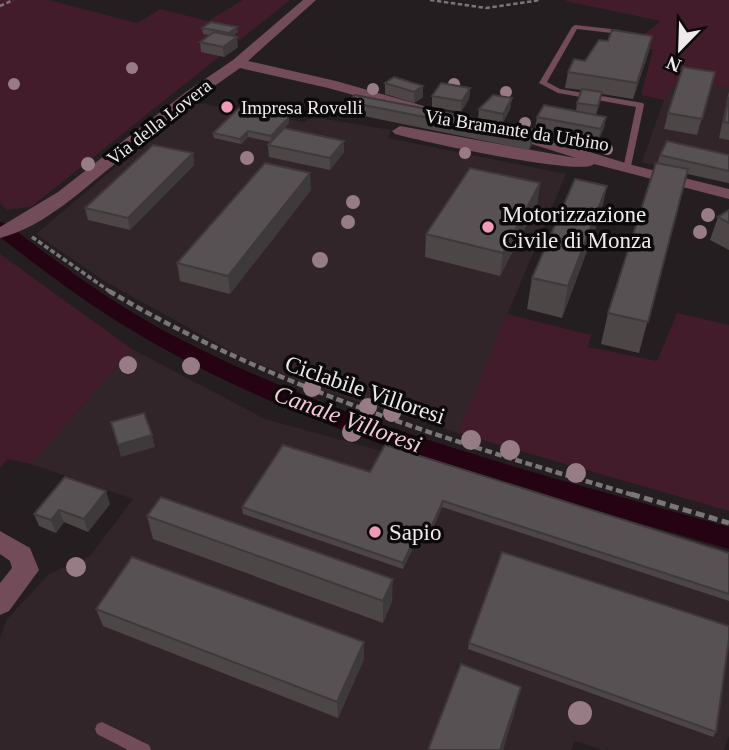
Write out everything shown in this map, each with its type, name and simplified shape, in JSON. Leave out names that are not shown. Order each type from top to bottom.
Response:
[{"type":"street","name":"Via della Lovera","points":[[0,233],[19,225],[64,196],[191,94],[238,63],[310,0]]},
{"type":"street","name":"Via Bramante da Urbino","points":[[238,63],[445,116]]},
{"type":"street","name":"Via Bramante da Urbino","points":[[498,129],[538,139],[626,169],[729,194]]},
{"type":"street","name":"Via Bramante da Urbino","points":[[400,131],[547,160],[626,169]]},
{"type":"street","points":[[0,541],[21,555],[26,570],[0,603]]},
{"type":"lane","points":[[620,32],[575,27],[543,83],[558,91],[640,104],[626,169]]},
{"type":"lane","points":[[102,729],[144,750]]},
{"type":"path","points":[[0,6],[13,0]]},
{"type":"path","points":[[430,0],[482,8],[523,6],[541,0]]},
{"type":"path","name":"Ciclabile Villoresi","points":[[19,225],[92,282],[264,373],[374,415],[729,523]]},
{"type":"shaded area","points":[[0,0],[49,0],[137,23],[160,9],[208,21],[243,0],[290,0],[31,207],[6,210],[0,203]]},
{"type":"shaded area","points":[[729,0],[729,88],[680,79],[664,100],[641,95],[653,50],[630,45],[661,21],[565,1]]},
{"type":"shaded area","points":[[680,78],[729,88],[729,184],[642,162],[664,100]]},
{"type":"shaded area","points":[[193,102],[304,122],[313,117],[391,130],[388,138],[566,174],[458,433],[324,391],[238,355],[104,281],[36,234]]},
{"type":"shaded area","points":[[0,254],[132,349],[31,464],[8,459],[0,468]]},
{"type":"shaded area","points":[[677,313],[729,325],[729,511],[458,433],[507,314],[591,335],[588,347],[657,361]]},
{"type":"shaded area","name":"Sapio","points":[[132,349],[265,419],[385,452],[729,560],[729,736],[724,750],[603,750],[575,741],[571,750],[0,750],[0,637],[7,619],[49,574],[90,556],[133,499],[31,464]]},
{"type":"building","points":[[211,22],[237,27],[229,33],[202,28]]},
{"type":"building","points":[[612,30],[652,36],[637,83],[568,72],[574,59],[585,61],[599,40],[608,41]]},
{"type":"building","points":[[214,32],[237,37],[223,47],[200,42]]},
{"type":"building","points":[[683,67],[715,72],[702,119],[668,113]]},
{"type":"building","points":[[394,77],[423,86],[414,92],[385,83]]},
{"type":"building","points":[[441,83],[470,88],[462,101],[432,96]]},
{"type":"building","points":[[582,89],[602,92],[598,106],[577,103]]},
{"type":"building","points":[[355,95],[535,130],[531,138],[348,102]]},
{"type":"building","points":[[493,95],[512,98],[503,114],[479,109]]},
{"type":"building","points":[[729,97],[729,123],[724,122]]},
{"type":"building","points":[[544,105],[606,117],[601,129],[537,117]]},
{"type":"building","points":[[240,107],[289,117],[271,136],[248,131],[240,139],[213,133]]},
{"type":"building","points":[[284,128],[344,141],[330,158],[268,145]]},
{"type":"building","points":[[667,141],[729,155],[729,171],[660,155]]},
{"type":"building","points":[[153,145],[193,153],[128,218],[85,208]]},
{"type":"building","points":[[265,163],[310,173],[228,276],[177,263]]},
{"type":"building","points":[[656,163],[688,169],[648,322],[608,313]]},
{"type":"building","points":[[470,168],[540,183],[503,253],[426,234]]},
{"type":"building","points":[[575,179],[607,186],[568,286],[532,278]]},
{"type":"building","points":[[729,210],[729,223],[718,217]]},
{"type":"building","points":[[144,413],[152,435],[118,445],[111,422]]},
{"type":"building","points":[[283,445],[370,472],[385,445],[729,553],[729,594],[443,501],[429,532],[419,529],[403,563],[242,507]]},
{"type":"building","points":[[65,477],[106,491],[84,519],[59,510],[51,520],[34,514]]},
{"type":"building","points":[[161,497],[393,579],[383,601],[147,516]]},
{"type":"building","points":[[502,552],[729,626],[716,732],[469,643]]},
{"type":"building","points":[[132,557],[364,642],[337,702],[96,609]]},
{"type":"building","points":[[461,664],[521,687],[500,750],[428,750]]},
{"type":"waterway","name":"Canale Villoresi","points":[[0,228],[80,289],[165,341],[254,384],[346,421],[441,454],[729,538]]},
{"type":"place","name":"Impresa Rovelli","points":[[227,107]]},
{"type":"place","name":"Motorizzazione Civile di Monza","points":[[488,227]]},
{"type":"place","name":"Sapio","points":[[375,532]]}]
